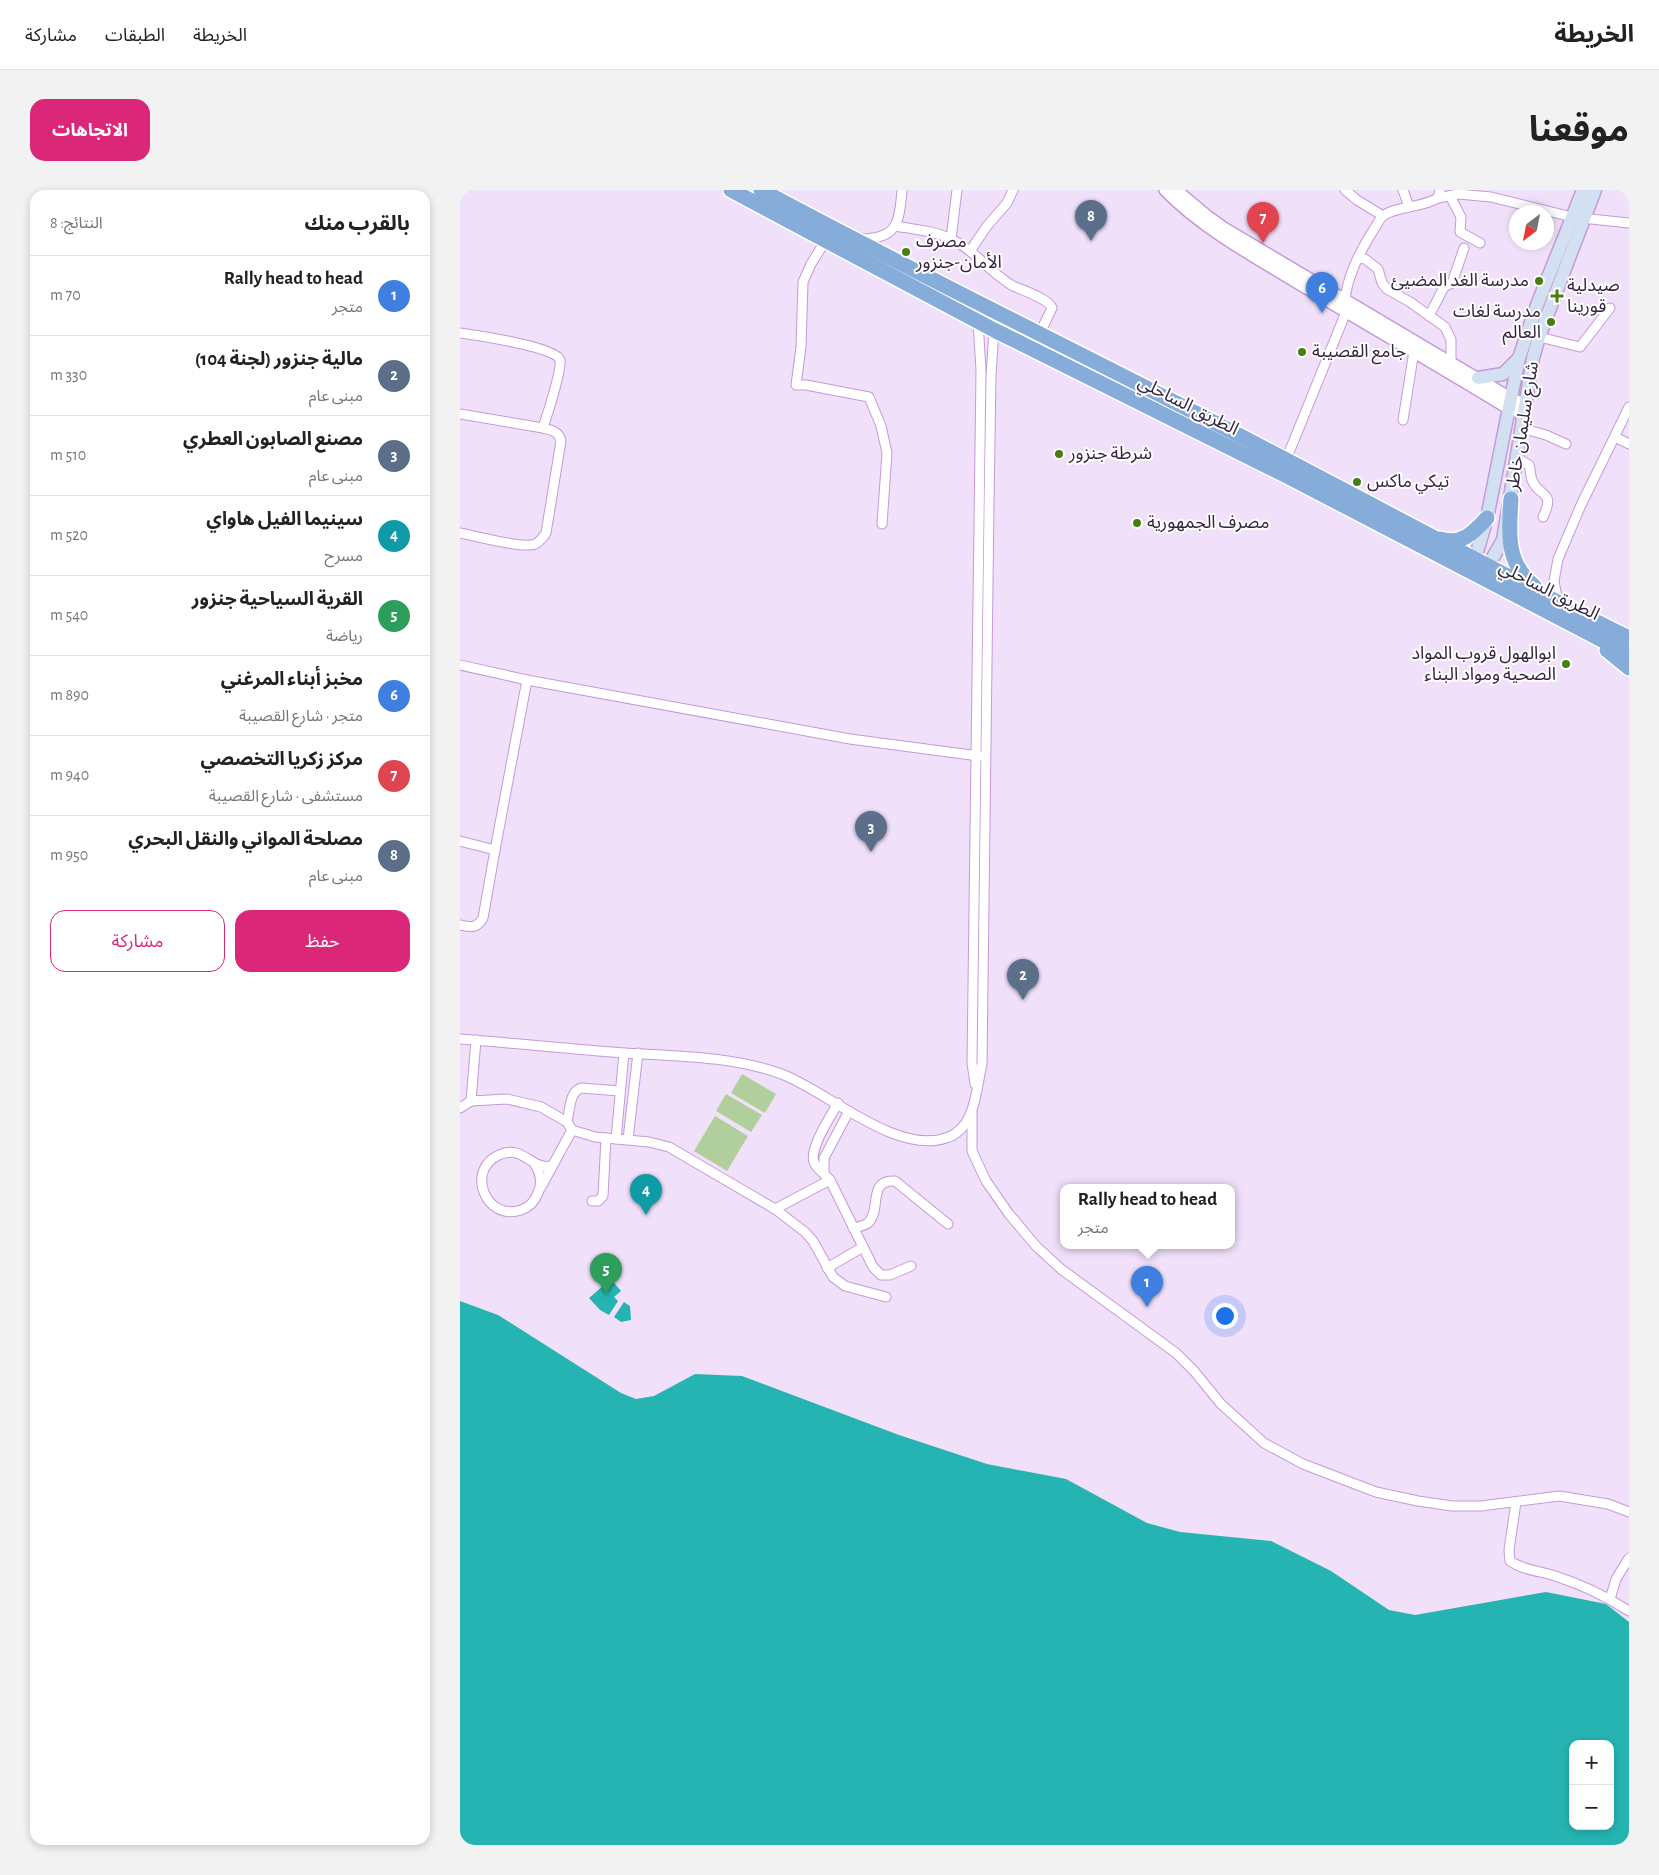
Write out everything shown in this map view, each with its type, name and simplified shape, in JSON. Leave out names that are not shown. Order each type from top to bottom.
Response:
[{"type":"highway","name":"الطريق الساحلي","points":[[732,190],[978,322],[1279,472],[1471,564]]},
{"type":"highway","name":"الطريق الساحلي","points":[[761,190],[852,239],[1286,460],[1426,535],[1471,564],[1583,630],[1629,654]]},
{"type":"highway","points":[[1511,499],[1509,540],[1518,568],[1530,583],[1553,601]]},
{"type":"highway","points":[[1426,535],[1446,541],[1461,540],[1468,537],[1487,518]]},
{"type":"highway","name":"الطريق الساحلي","points":[[1485,572],[1553,601],[1629,638]]},
{"type":"highway","points":[[1583,630],[1629,668]]},
{"type":"main road","name":"شارع سليمان خاطر","points":[[1485,572],[1503,540],[1533,358],[1578,218],[1583,190]]},
{"type":"main road","name":"شارع سليمان خاطر","points":[[1471,564],[1487,518],[1519,358],[1537,305],[1578,218],[1594,190]]},
{"type":"main road","points":[[1478,378],[1503,374],[1519,358]]},
{"type":"street","points":[[852,239],[876,239],[886,234],[895,226],[900,214],[902,190]]},
{"type":"street","points":[[951,239],[957,190]]},
{"type":"street","points":[[970,252],[986,226],[1007,203],[1013,190]]},
{"type":"street","points":[[1165,190],[1180,206],[1208,228],[1347,307],[1451,362],[1478,378],[1509,403]]},
{"type":"street","points":[[1176,190],[1222,227],[1414,351],[1509,403],[1524,409]]},
{"type":"street","points":[[1345,190],[1356,200],[1383,216]]},
{"type":"street","points":[[1403,190],[1409,207]]},
{"type":"street","points":[[1286,460],[1347,307],[1346,294],[1358,258],[1383,216],[1400,209],[1432,202],[1439,194],[1450,196],[1468,194],[1491,197],[1578,218],[1629,223]]},
{"type":"street","points":[[1450,196],[1460,214],[1460,232],[1480,243]]},
{"type":"street","points":[[895,226],[924,231],[951,239],[1011,284],[1051,304],[1050,314],[1039,335]]},
{"type":"street","points":[[826,240],[813,259],[802,282],[801,347],[796,385],[806,385],[869,397],[881,426],[887,453],[882,524]]},
{"type":"street","points":[[1429,316],[1444,287],[1452,283],[1464,248]]},
{"type":"street","points":[[1358,258],[1365,259],[1378,269],[1382,283],[1387,289],[1410,302],[1446,327],[1451,340],[1451,362]]},
{"type":"street","points":[[1539,337],[1580,347],[1610,308]]},
{"type":"street","points":[[976,1089],[972,1062],[972,1014],[981,370],[978,322]]},
{"type":"street","points":[[994,330],[990,435],[982,1064],[972,1112],[972,1151],[986,1181],[1009,1214],[1036,1246],[1068,1274],[1176,1353],[1221,1404],[1264,1443],[1303,1464],[1376,1492],[1418,1501],[1452,1506],[1482,1506],[1559,1496],[1608,1504],[1629,1512]]},
{"type":"street","points":[[460,333],[494,338],[546,350],[559,357],[558,373],[543,428]]},
{"type":"street","points":[[1403,420],[1414,351]]},
{"type":"street","points":[[1553,601],[1558,559],[1581,504],[1616,437],[1629,407]]},
{"type":"street","points":[[460,414],[543,428],[557,433],[561,441],[546,533],[538,544],[531,546],[460,533]]},
{"type":"street","points":[[1522,428],[1546,435],[1566,444]]},
{"type":"street","points":[[1616,437],[1629,444]]},
{"type":"street","points":[[1517,458],[1529,465],[1533,482],[1546,495],[1548,505],[1543,517]]},
{"type":"street","points":[[460,665],[527,680],[850,739],[987,756]]},
{"type":"street","points":[[460,925],[472,927],[479,925],[483,918],[527,680]]},
{"type":"street","points":[[975,834],[986,834]]},
{"type":"street","points":[[460,841],[495,850]]},
{"type":"street","points":[[972,1014],[983,1014]]},
{"type":"street","points":[[460,1039],[725,1061],[770,1070],[810,1087],[867,1122],[921,1141],[947,1138],[963,1126],[972,1112]]},
{"type":"street","points":[[471,1101],[476,1040]]},
{"type":"street","points":[[616,1138],[624,1053]]},
{"type":"street","points":[[628,1139],[638,1053]]},
{"type":"street","points":[[551,1166],[544,1168],[526,1156],[516,1153],[500,1154],[485,1167],[481,1182],[483,1193],[495,1208],[504,1212],[515,1212],[527,1208],[535,1201],[570,1126],[573,1093],[581,1088],[620,1091]]},
{"type":"street","points":[[460,1108],[471,1101],[507,1099],[541,1107],[570,1126],[595,1137],[628,1139],[668,1147],[775,1209],[805,1232],[813,1241],[833,1277],[845,1286],[886,1297]]},
{"type":"street","points":[[827,1176],[817,1168],[813,1156],[818,1139],[838,1103]]},
{"type":"street","points":[[850,1111],[824,1158],[827,1176],[873,1267],[882,1275],[890,1275],[911,1266]]},
{"type":"street","points":[[592,1201],[598,1201],[602,1196],[606,1138]]},
{"type":"street","points":[[534,1163],[541,1179],[540,1189]]},
{"type":"street","points":[[775,1209],[827,1176]]},
{"type":"street","points":[[853,1228],[868,1223],[872,1217],[876,1195],[883,1183],[889,1181],[896,1181],[948,1224]]},
{"type":"street","points":[[827,1268],[863,1247]]},
{"type":"street","points":[[1516,1502],[1509,1550],[1510,1561],[1527,1569],[1562,1578],[1610,1599],[1629,1612]]},
{"type":"street","points":[[1610,1599],[1616,1579],[1629,1558]]},
{"type":"shaded area","points":[[742,1074],[776,1094],[765,1113],[731,1093]]},
{"type":"shaded area","points":[[726,1094],[762,1115],[751,1132],[716,1111]]},
{"type":"shaded area","points":[[715,1116],[748,1136],[727,1171],[694,1151]]},
{"type":"shaded area","points":[[611,1279],[621,1291],[614,1297],[618,1301],[609,1315],[600,1310],[589,1298]]},
{"type":"shaded area","points":[[460,1301],[498,1315],[621,1393],[636,1399],[654,1396],[695,1374],[742,1376],[899,1435],[987,1464],[1066,1479],[1147,1523],[1180,1532],[1271,1541],[1331,1571],[1389,1610],[1415,1615],[1546,1592],[1606,1604],[1629,1622],[1629,1845],[460,1845]]},
{"type":"shaded area","points":[[624,1302],[630,1306],[631,1320],[621,1322],[614,1317]]},
{"type":"place","name":"مصلحة المواني والنقل البحري","points":[[1091,241]]},
{"type":"place","name":"مركز زكريا التخصصي","points":[[1263,243]]},
{"type":"place","name":"مصرف الأمان-جنزور","points":[[906,252]]},
{"type":"place","name":"مدرسة الغد المضيئ","points":[[1539,281]]},
{"type":"place","name":"صيدلية قورينا","points":[[1557,296]]},
{"type":"place","name":"مخبز أبناء المرغني","points":[[1322,313]]},
{"type":"place","name":"مدرسة لغات العالم","points":[[1551,322]]},
{"type":"place","name":"جامع القصيبة","points":[[1302,352]]},
{"type":"place","name":"شرطة جنزور","points":[[1059,454]]},
{"type":"place","name":"تيكي ماكس","points":[[1357,482]]},
{"type":"place","name":"مصرف الجمهورية","points":[[1137,523]]},
{"type":"place","name":"ابوالهول قروب المواد الصحية ومواد البناء","points":[[1566,664]]},
{"type":"place","name":"مصنع الصابون العطري","points":[[871,852]]},
{"type":"place","name":"مالية جنزور (لجنة 104)","points":[[1023,1000]]},
{"type":"place","name":"سينيما الفيل هاواي","points":[[646,1215]]},
{"type":"place","name":"القرية السياحية جنزور","points":[[606,1294]]},
{"type":"place","name":"Rally head to head","points":[[1147,1307]]}]
